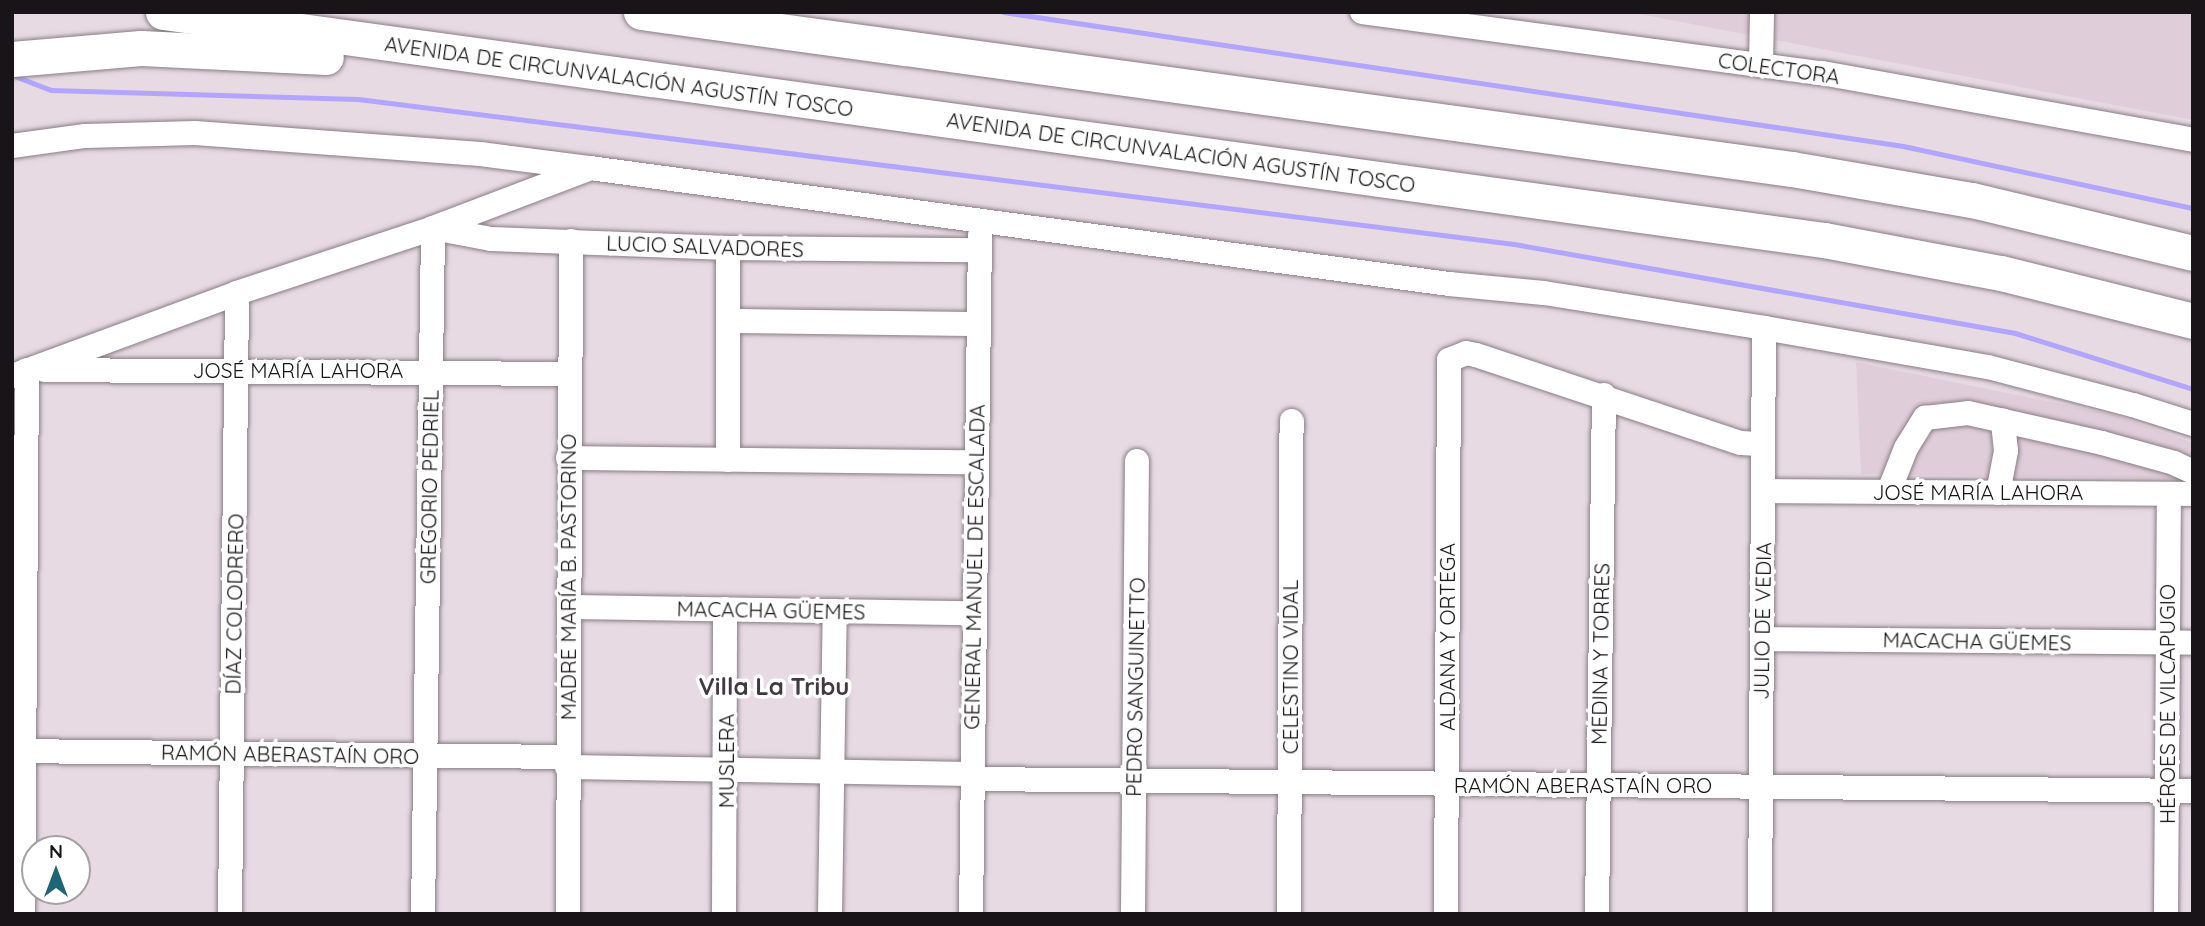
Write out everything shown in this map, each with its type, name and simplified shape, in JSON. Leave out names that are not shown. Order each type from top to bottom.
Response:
[{"type":"highway","name":"AVENIDA DE CIRCUNVALACIÓN AGUSTÍN TOSCO","points":[[163,12],[1860,246],[2037,281],[2193,321]]},
{"type":"highway","points":[[641,12],[1791,169],[1972,200],[2193,253]]},
{"type":"highway","points":[[12,59],[111,49],[197,49],[357,60],[532,82],[710,89]]},
{"type":"street","name":"COLECTORA","points":[[1362,12],[1893,85],[2193,140]]},
{"type":"street","points":[[1760,65],[1762,12]]},
{"type":"street","points":[[12,146],[85,135],[195,133],[480,154],[590,168],[1435,282],[1544,293],[1764,328],[1987,367],[2133,404],[2193,424]]},
{"type":"street","points":[[23,914],[19,751],[20,373],[237,293],[433,228],[590,168]]},
{"type":"street","name":"GENERAL MANUEL DE ESCALADA","points":[[971,914],[978,250],[982,220]]},
{"type":"street","name":"LUCIO SALVADORES","points":[[433,228],[491,239],[728,248],[978,250]]},
{"type":"street","name":"GREGORIO PEDRIEL","points":[[423,914],[433,228]]},
{"type":"street","name":"MADRE MARÍA B. PASTORINO","points":[[568,914],[571,241]]},
{"type":"street","points":[[728,248],[728,460]]},
{"type":"street","name":"DÍAZ COLODRERO","points":[[230,914],[237,293]]},
{"type":"street","points":[[729,321],[977,324]]},
{"type":"street","name":"JULIO DE VEDIA","points":[[1760,914],[1764,328]]},
{"type":"street","name":"ALDANA Y ORTEGA","points":[[1446,914],[1449,360],[1466,353],[1476,355],[1604,394]]},
{"type":"street","name":"JOSÉ MARÍA LAHORA","points":[[20,373],[236,369],[569,374]]},
{"type":"street","points":[[1604,394],[1741,443],[1763,444]]},
{"type":"street","name":"MEDINA Y TORRES","points":[[1597,914],[1604,394]]},
{"type":"street","points":[[1889,491],[1906,448],[1925,418],[1968,413],[2174,463],[2193,472]]},
{"type":"street","points":[[1998,493],[2006,452],[2003,420]]},
{"type":"street","name":"CELESTINO VIDAL","points":[[1289,914],[1292,421]]},
{"type":"street","points":[[568,458],[975,462]]},
{"type":"street","name":"PEDRO SANGUINETTO","points":[[1133,914],[1137,461]]},
{"type":"street","name":"JOSÉ MARÍA LAHORA","points":[[1763,491],[2181,494]]},
{"type":"street","name":"HÉROES DE VILCAPUGIO","points":[[2166,914],[2168,643],[2181,494]]},
{"type":"street","name":"MACACHA GÜEMES","points":[[569,607],[973,613]]},
{"type":"street","name":"MUSLERA","points":[[724,914],[725,609]]},
{"type":"street","points":[[830,914],[835,611]]},
{"type":"street","name":"MACACHA GÜEMES","points":[[1762,639],[2193,643]]},
{"type":"street","name":"RAMÓN ABERASTAÍN ORO","points":[[19,751],[424,755],[726,769],[1134,780],[2193,791]]},
{"type":"shaded area","points":[[1629,12],[2193,12],[2193,120]]},
{"type":"shaded area","points":[[1856,362],[2115,415],[2193,443],[2193,479],[1861,474]]},
{"type":"waterway","points":[[1003,12],[1903,146],[2193,208]]},
{"type":"waterway","points":[[17,77],[51,90],[358,99],[1514,244],[2015,333],[2193,389]]},
{"type":"district","name":"Villa La Tribu","points":[[774,687]]}]
